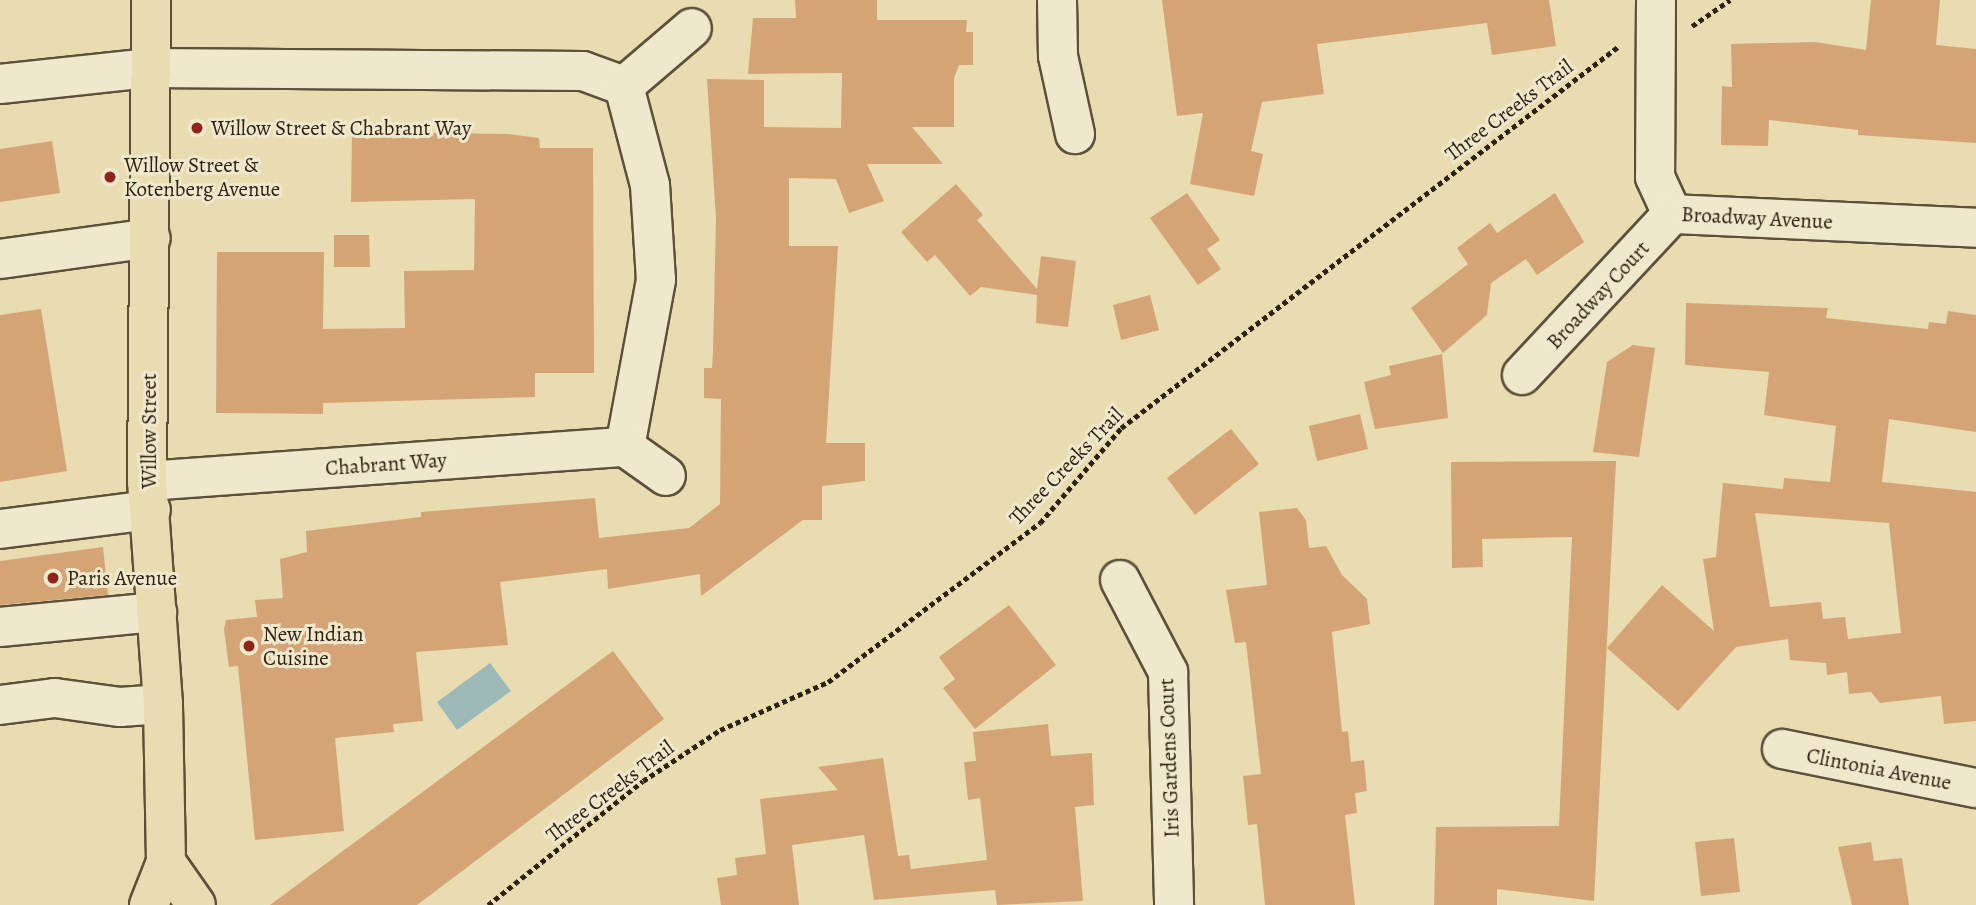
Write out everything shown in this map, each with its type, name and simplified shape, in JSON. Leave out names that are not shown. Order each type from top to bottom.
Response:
[{"type":"main road","name":"Willow Street","points":[[149,905],[166,862],[163,704],[149,496],[151,0]]},
{"type":"main road","points":[[166,862],[196,905]]},
{"type":"street","points":[[1058,0],[1058,56],[1075,134]]},
{"type":"street","name":"Broadway Avenue","points":[[1656,0],[1655,177],[1672,214],[1976,228]]},
{"type":"street","points":[[624,86],[692,28]]},
{"type":"street","points":[[0,84],[150,68],[583,71],[624,86]]},
{"type":"street","points":[[624,86],[650,185],[656,280],[625,447],[666,477]]},
{"type":"street","name":"Broadway Court","points":[[1522,375],[1672,214]]},
{"type":"street","points":[[0,260],[151,238]]},
{"type":"street","name":"Chabrant Way","points":[[0,530],[149,496],[625,447]]},
{"type":"street","name":"Iris Gardens Court","points":[[1120,580],[1168,672],[1174,905]]},
{"type":"street","points":[[0,627],[157,612]]},
{"type":"street","points":[[0,705],[55,698],[120,707],[163,704]]},
{"type":"street","name":"Clintonia Avenue","points":[[1782,750],[1976,788]]},
{"type":"path","points":[[1695,25],[1730,0]]},
{"type":"path","name":"Three Creeks Trail","points":[[488,905],[643,781],[720,730],[828,682],[1040,523],[1121,428],[1618,46]]},
{"type":"water","points":[[490,663],[511,691],[457,730],[437,702]]},
{"type":"building","points":[[795,0],[877,0],[877,20],[967,20],[966,32],[973,32],[973,65],[959,65],[954,78],[954,127],[912,127],[943,164],[867,164],[884,201],[849,213],[836,179],[789,178],[789,246],[838,246],[826,443],[865,443],[865,481],[822,486],[822,520],[803,520],[701,596],[700,574],[608,589],[607,569],[500,582],[508,645],[416,652],[423,721],[393,724],[394,732],[335,738],[344,831],[255,840],[238,666],[229,667],[224,629],[226,620],[257,617],[255,600],[283,598],[280,559],[307,552],[306,531],[421,517],[421,512],[595,498],[599,538],[689,528],[720,504],[721,399],[704,398],[704,368],[712,368],[713,353],[716,218],[707,79],[764,80],[764,127],[841,128],[842,73],[748,74],[753,18],[796,18]]},
{"type":"building","points":[[1162,0],[1549,0],[1556,46],[1492,55],[1487,23],[1317,44],[1324,94],[1262,102],[1251,151],[1263,154],[1254,196],[1190,184],[1203,113],[1177,116]]},
{"type":"building","points":[[1871,0],[1940,0],[1936,45],[1976,49],[1976,143],[1858,135],[1858,130],[1769,120],[1768,146],[1721,145],[1722,86],[1732,87],[1731,44],[1815,42],[1866,50]]},
{"type":"building","points":[[352,132],[508,134],[539,138],[540,148],[593,148],[594,373],[535,373],[535,397],[323,403],[323,414],[216,413],[217,252],[324,252],[323,329],[405,328],[404,271],[474,270],[475,199],[351,202]]},
{"type":"building","points":[[52,141],[60,193],[0,202],[0,149]]},
{"type":"building","points":[[956,184],[983,215],[977,220],[1037,289],[1041,256],[1076,261],[1068,327],[1036,323],[1037,295],[981,287],[970,296],[935,255],[927,262],[901,232]]},
{"type":"building","points":[[1187,193],[1220,240],[1207,249],[1221,269],[1198,285],[1150,218]]},
{"type":"building","points":[[1555,193],[1584,242],[1537,275],[1526,259],[1491,283],[1487,315],[1443,353],[1411,308],[1468,264],[1457,248],[1490,223],[1497,233]]},
{"type":"building","points":[[334,235],[369,235],[370,267],[334,267]]},
{"type":"building","points":[[1150,295],[1159,330],[1121,340],[1113,305]]},
{"type":"building","points":[[1686,303],[1828,308],[1826,318],[1928,329],[1929,322],[1946,324],[1948,311],[1976,315],[1976,432],[1889,419],[1882,482],[1976,492],[1976,721],[1944,724],[1941,696],[1880,703],[1871,692],[1849,694],[1847,672],[1827,675],[1826,663],[1790,660],[1788,639],[1736,647],[1678,711],[1607,648],[1662,585],[1714,631],[1703,559],[1716,557],[1723,483],[1783,489],[1784,478],[1830,482],[1836,426],[1764,415],[1769,372],[1685,365]],"holes":[[[1755,513],[1889,523],[1901,633],[1848,639],[1845,617],[1823,619],[1821,602],[1770,607]]]},
{"type":"building","points":[[41,309],[67,471],[0,482],[0,315]]},
{"type":"building","points":[[1633,345],[1655,348],[1639,457],[1593,452],[1607,362]]},
{"type":"building","points":[[1442,354],[1448,418],[1375,429],[1364,382],[1391,375],[1389,366]]},
{"type":"building","points":[[1360,414],[1368,449],[1317,461],[1309,426]]},
{"type":"building","points":[[1231,429],[1259,464],[1195,515],[1167,478]]},
{"type":"building","points":[[1616,461],[1594,901],[1497,889],[1497,905],[1434,905],[1436,827],[1559,826],[1572,537],[1482,539],[1483,567],[1452,568],[1451,462]]},
{"type":"building","points":[[1297,508],[1306,520],[1309,548],[1326,546],[1342,575],[1367,599],[1370,624],[1332,632],[1342,732],[1348,731],[1351,762],[1364,760],[1367,791],[1355,793],[1357,813],[1345,815],[1355,905],[1265,905],[1257,824],[1248,825],[1243,776],[1261,774],[1246,642],[1235,643],[1226,590],[1267,585],[1259,512]]},
{"type":"building","name":"Paris Avenue","points":[[103,547],[108,595],[0,605],[0,561]]},
{"type":"building","points":[[1009,605],[1056,665],[975,729],[943,688],[955,679],[939,657]]},
{"type":"building","points":[[613,651],[664,719],[417,905],[270,905]]},
{"type":"building","points":[[1048,724],[1051,756],[1092,753],[1094,805],[1075,807],[1083,901],[997,905],[995,890],[874,900],[864,835],[792,845],[799,905],[721,905],[717,878],[737,875],[735,858],[766,854],[760,799],[838,790],[818,767],[883,758],[898,856],[909,855],[911,869],[987,860],[980,798],[968,800],[964,762],[976,761],[973,732]]},
{"type":"building","points":[[1734,838],[1740,892],[1701,896],[1695,842]]},
{"type":"building","points":[[1871,842],[1874,861],[1902,858],[1909,905],[1852,905],[1838,847]]},
{"type":"place","name":"Willow Street & Chabrant Way","points":[[197,128]]},
{"type":"place","name":"Willow Street & Kotenberg Avenue","points":[[110,177]]},
{"type":"place","name":"Paris Avenue","points":[[53,578]]},
{"type":"place","name":"New Indian Cuisine","points":[[249,646]]}]
